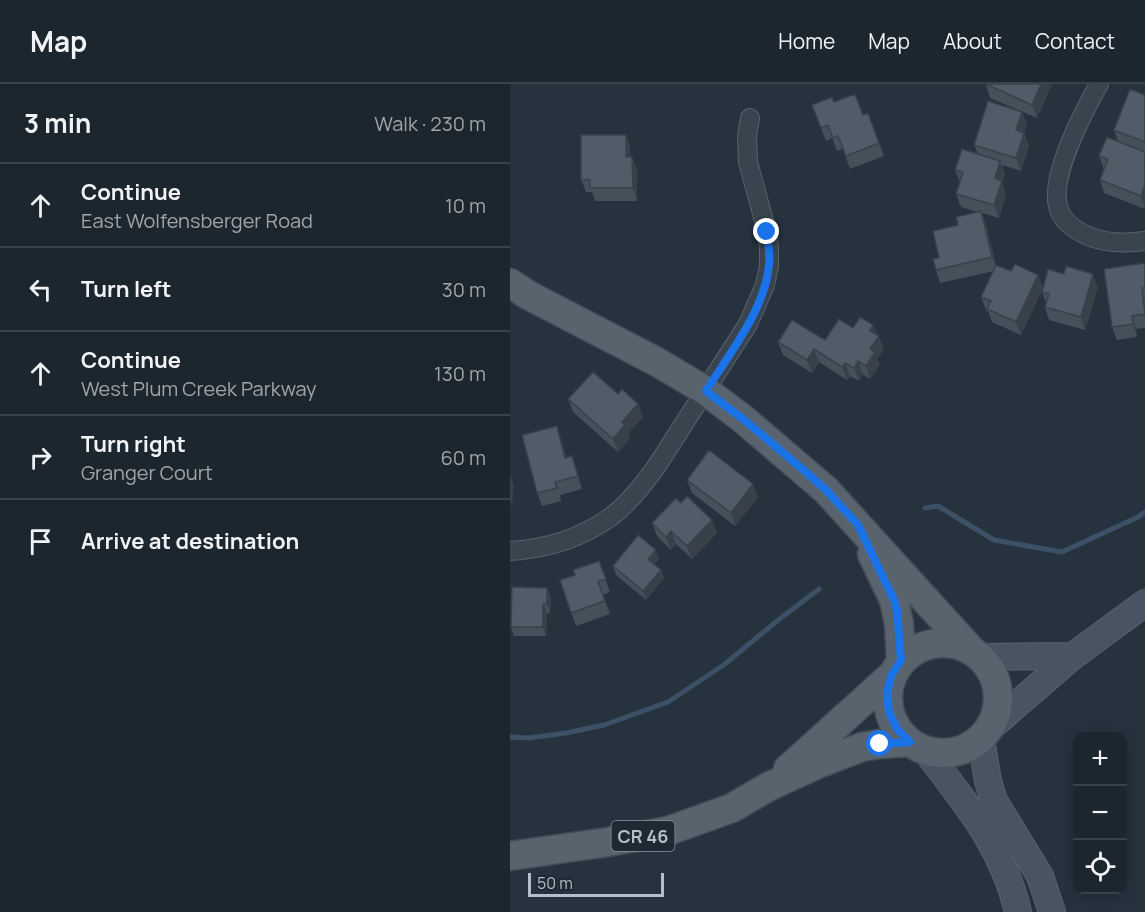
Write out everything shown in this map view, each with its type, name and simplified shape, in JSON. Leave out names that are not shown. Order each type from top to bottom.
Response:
[{"type":"main road","points":[[510,283],[528,295],[657,362],[706,391],[743,419],[826,490],[989,666],[998,690],[998,703],[996,715],[986,733],[988,781],[994,801],[1040,876],[1052,912]]},
{"type":"main road","points":[[858,525],[894,600],[899,624],[896,668],[887,694],[889,712],[897,729],[918,747],[981,825],[1010,881],[1018,912]]},
{"type":"main road","points":[[768,787],[862,747],[880,744],[918,747],[940,753],[955,752],[969,747],[1073,656],[1145,603]]},
{"type":"main road","points":[[768,787],[911,652],[922,646],[934,643],[953,643],[976,653],[1073,656]]},
{"type":"main road","name":"CR 46","points":[[510,856],[668,831],[732,808],[768,787]]},
{"type":"street","points":[[1099,84],[1070,144],[1056,192],[1058,207],[1065,221],[1076,230],[1093,238],[1115,242],[1145,241]]},
{"type":"street","points":[[510,551],[549,546],[570,539],[612,516],[643,485],[748,324],[765,285],[769,266],[767,232],[748,162],[747,136],[750,118]]},
{"type":"building","points":[[986,84],[1041,84],[1032,105]]},
{"type":"building","points":[[1130,89],[1145,95],[1145,142],[1114,130]]},
{"type":"building","points":[[855,94],[863,115],[868,113],[879,143],[846,156],[838,136],[833,138],[828,125],[821,128],[812,105],[832,97],[834,102]]},
{"type":"building","points":[[988,101],[1022,112],[1016,130],[1024,133],[1016,158],[974,145]]},
{"type":"building","points":[[581,135],[626,135],[626,157],[632,157],[633,188],[590,188],[590,180],[581,179]]},
{"type":"building","points":[[1107,137],[1145,152],[1145,185],[1141,196],[1100,180],[1108,159],[1099,156]]},
{"type":"building","points":[[962,149],[1000,161],[995,178],[1002,181],[994,205],[956,194],[963,172],[955,170]]},
{"type":"building","points":[[981,211],[992,257],[936,270],[933,259],[939,258],[933,231],[958,225],[956,217]]},
{"type":"building","points":[[1145,263],[1145,288],[1142,288],[1145,314],[1132,316],[1133,324],[1112,327],[1104,269]]},
{"type":"building","points":[[1015,264],[1038,275],[1016,322],[987,309],[991,301],[981,297],[996,265],[1011,271]]},
{"type":"building","points":[[1066,266],[1093,274],[1081,317],[1045,307],[1049,294],[1042,292],[1048,269],[1064,274]]},
{"type":"building","points":[[860,317],[873,325],[870,331],[879,336],[870,349],[875,352],[866,366],[858,361],[854,368],[845,363],[842,367],[814,349],[807,360],[778,342],[792,320],[825,340],[839,319],[853,328]]},
{"type":"building","points":[[593,372],[618,394],[622,389],[638,404],[622,422],[625,425],[613,439],[568,399]]},
{"type":"building","points":[[557,426],[565,458],[572,456],[578,476],[555,482],[557,488],[537,493],[522,435]]},
{"type":"building","points":[[709,450],[753,484],[731,513],[687,480]]},
{"type":"building","points":[[687,496],[712,520],[687,546],[671,531],[666,537],[652,523],[676,498],[681,503]]},
{"type":"building","points":[[638,535],[656,550],[648,559],[661,570],[643,591],[613,566]]},
{"type":"building","points":[[599,561],[606,579],[598,582],[605,601],[571,613],[560,580],[575,575],[573,570]]},
{"type":"building","points":[[512,587],[547,588],[547,604],[543,604],[543,627],[511,627]]},
{"type":"waterway","points":[[925,508],[938,506],[994,540],[1062,552],[1145,512]]},
{"type":"waterway","points":[[510,737],[529,738],[604,725],[668,702],[725,664],[819,589]]},
{"type":"route","points":[[767,232],[769,266],[765,285],[748,324],[706,391],[807,473],[858,525],[894,600],[899,624],[901,660],[891,676],[887,694],[889,712],[897,729],[910,742],[880,744]]}]
